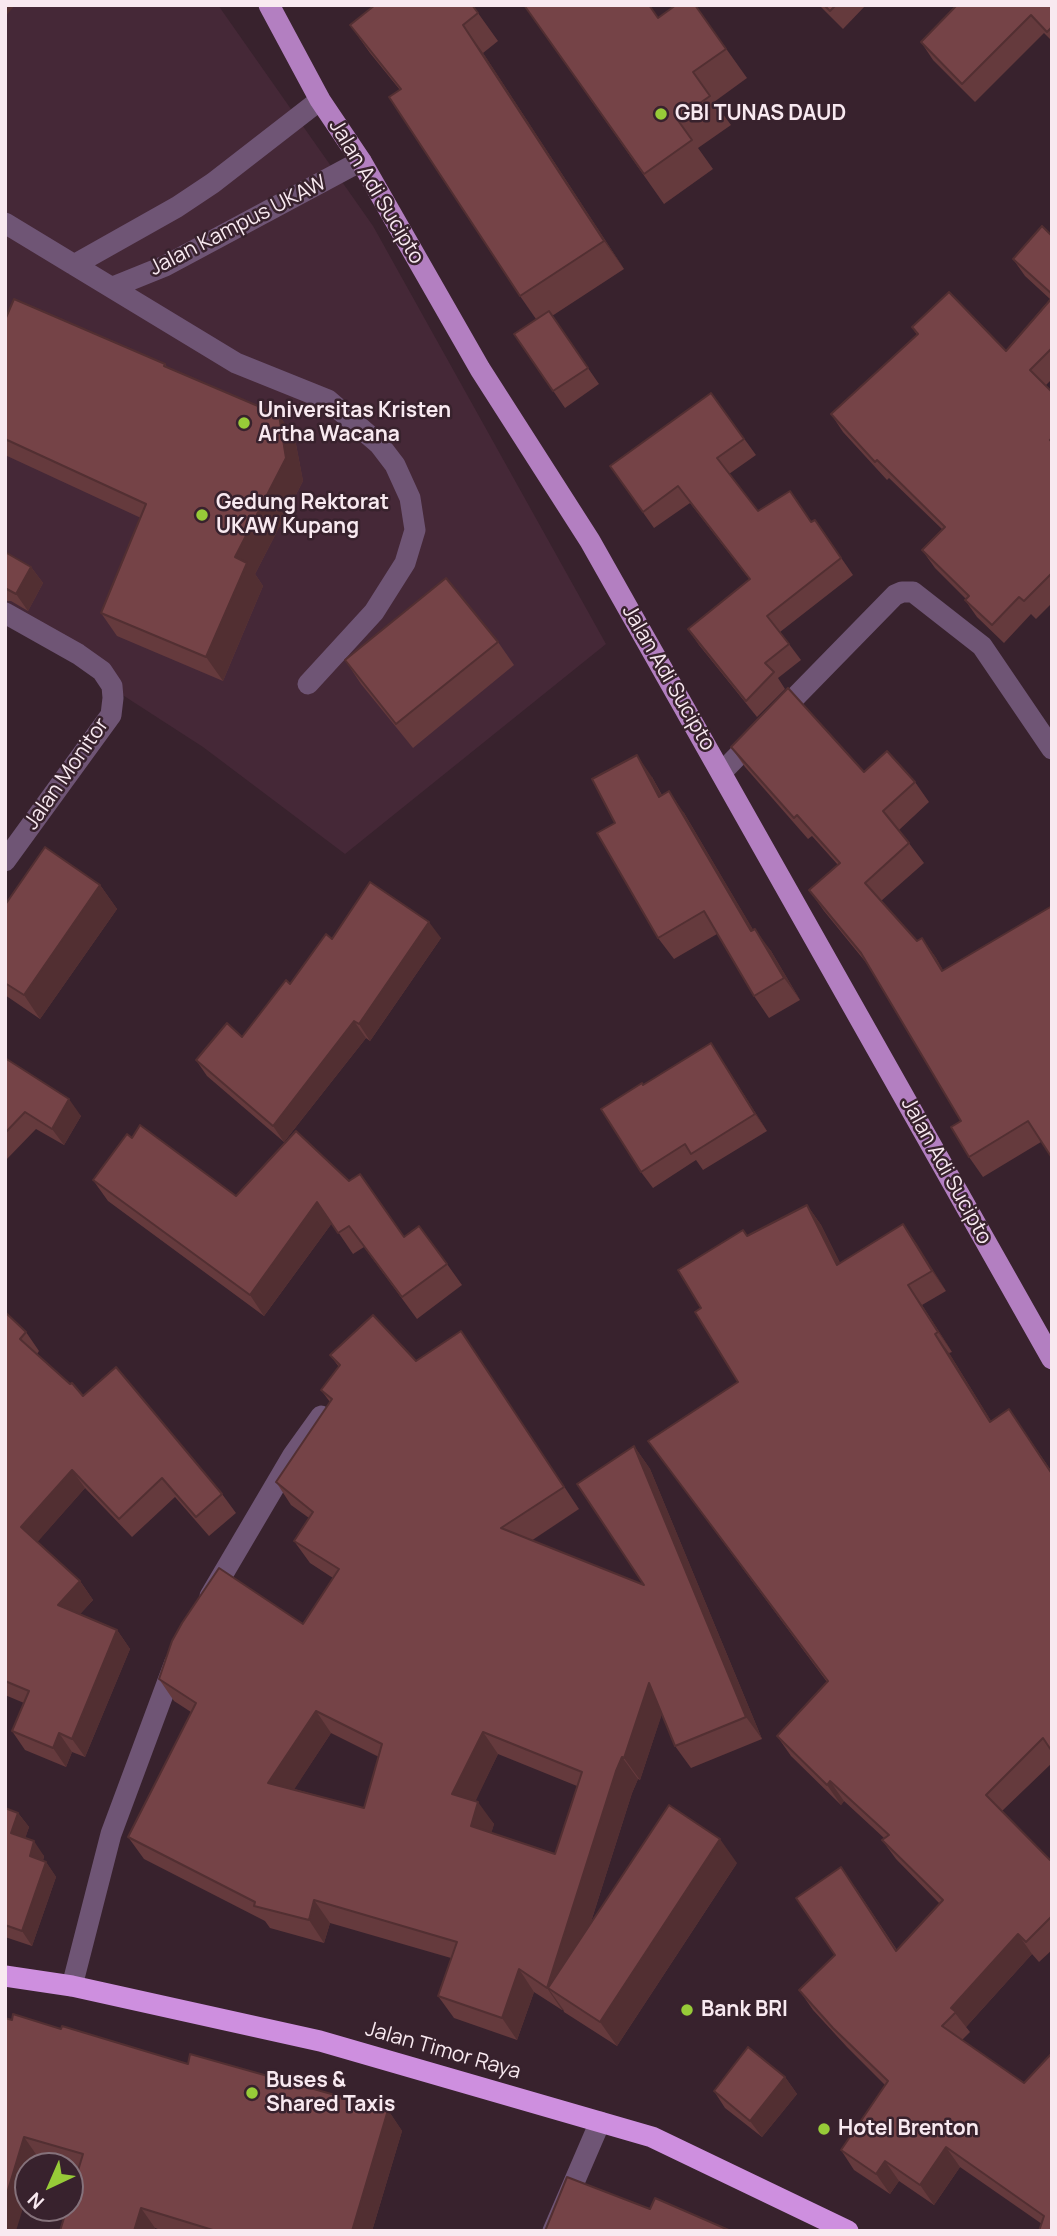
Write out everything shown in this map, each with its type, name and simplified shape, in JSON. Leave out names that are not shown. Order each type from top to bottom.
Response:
[{"type":"highway","name":"Jalan Timor Raya","points":[[5,1976],[72,1986],[320,2041],[652,2137],[848,2231]]},
{"type":"main road","name":"Jalan Adi Sucipto","points":[[269,5],[320,100],[361,161],[480,369],[590,541],[1052,1359]]},
{"type":"street","points":[[74,265],[177,207],[213,183],[320,100]]},
{"type":"street","name":"Jalan Kampus UKAW","points":[[113,287],[166,266],[361,161]]},
{"type":"street","name":"Jalan Kampus UKAW","points":[[5,223],[236,363],[328,400],[379,444],[394,465],[410,498],[415,530],[405,563],[373,612],[308,684]]},
{"type":"street","points":[[722,772],[895,595],[902,592],[913,592],[982,646],[1052,749]]},
{"type":"street","name":"Jalan Monitor","points":[[5,613],[78,654],[102,671],[112,685],[113,698],[111,715],[5,861]]},
{"type":"street","points":[[202,1610],[293,1455],[321,1416]]},
{"type":"street","points":[[72,1986],[111,1834],[182,1646]]},
{"type":"street","points":[[552,2231],[600,2122]]},
{"type":"shaded area","name":"Universitas Kristen Artha Wacana","points":[[5,5],[218,5],[373,226],[606,644],[345,854],[203,747],[5,619]]},
{"type":"building","points":[[375,5],[472,5],[478,13],[463,25],[604,241],[520,296],[389,97],[401,89],[350,25]]},
{"type":"building","name":"GBI TUNAS DAUD","points":[[524,5],[649,5],[658,18],[676,5],[695,5],[726,49],[693,72],[710,96],[677,119],[692,140],[644,174]]},
{"type":"building","points":[[824,5],[836,5],[830,11]]},
{"type":"building","points":[[957,5],[1052,5],[1052,27],[1047,32],[1031,15],[962,84],[921,42]]},
{"type":"building","points":[[1042,226],[1052,236],[1052,294],[1013,259]]},
{"type":"building","points":[[949,292],[1006,351],[1052,298],[1052,348],[1030,370],[1052,392],[1052,573],[1024,601],[1019,597],[992,625],[965,600],[969,596],[922,550],[945,527],[877,460],[875,462],[831,414],[918,334],[912,327]]},
{"type":"building","name":"Gedung Rektorat UKAW Kupang","points":[[14,299],[279,415],[286,458],[235,557],[247,563],[206,657],[101,613],[146,504],[5,439],[5,320]]},
{"type":"building","points":[[549,311],[588,368],[553,391],[514,334]]},
{"type":"building","points":[[711,393],[744,439],[717,458],[758,511],[790,491],[811,522],[815,520],[841,558],[767,616],[789,644],[765,663],[774,672],[746,701],[688,629],[750,579],[678,486],[643,512],[610,466]]},
{"type":"building","points":[[5,552],[31,567],[16,594],[5,588]]},
{"type":"building","points":[[446,578],[498,642],[396,724],[345,660]]},
{"type":"building","points":[[788,688],[864,772],[887,751],[915,782],[883,811],[909,843],[865,883],[917,941],[922,938],[942,971],[1052,906],[1052,1158],[1028,1121],[969,1157],[951,1127],[961,1121],[861,953],[809,890],[840,863],[797,815],[794,818],[731,747]]},
{"type":"building","points":[[637,755],[659,797],[669,791],[751,931],[755,929],[784,978],[754,996],[704,911],[658,938],[597,833],[615,823],[592,779]]},
{"type":"building","points":[[45,847],[100,885],[24,995],[5,983],[5,905]]},
{"type":"building","points":[[370,882],[429,922],[359,1024],[354,1021],[273,1126],[196,1060],[227,1023],[242,1037],[286,980],[290,984],[326,934],[332,939]]},
{"type":"building","points":[[711,1043],[755,1114],[691,1154],[685,1144],[641,1172],[601,1109]]},
{"type":"building","points":[[5,1058],[69,1099],[52,1129],[25,1112],[5,1133]]},
{"type":"building","points":[[140,1125],[236,1196],[296,1131],[349,1181],[360,1174],[404,1237],[419,1226],[447,1264],[402,1297],[349,1226],[338,1233],[317,1202],[250,1295],[93,1180],[127,1134],[132,1138]]},
{"type":"building","points":[[807,1205],[837,1265],[903,1224],[932,1271],[908,1285],[938,1332],[935,1334],[990,1422],[1009,1409],[1052,1474],[1052,1749],[1043,1738],[986,1795],[1050,1860],[1052,1858],[1052,1916],[1026,1942],[1018,1934],[951,2008],[956,2012],[942,2026],[1024,2083],[1052,2053],[1052,2231],[1039,2231],[1044,2216],[946,2147],[920,2185],[885,2161],[876,2174],[841,2150],[888,2081],[833,2028],[799,1990],[835,1955],[796,1898],[841,1867],[896,1951],[943,1900],[882,1840],[889,1835],[830,1781],[827,1785],[777,1736],[828,1681],[648,1441],[738,1382],[695,1312],[701,1308],[678,1270],[743,1230],[747,1236]]},
{"type":"building","points":[[5,1312],[26,1332],[20,1339],[72,1383],[83,1396],[116,1367],[222,1494],[196,1517],[162,1478],[119,1519],[72,1470],[21,1527],[80,1581],[58,1605],[117,1630],[72,1739],[59,1733],[53,1748],[12,1731],[29,1691],[5,1681]]},
{"type":"building","points":[[373,1315],[416,1361],[461,1331],[564,1487],[501,1528],[644,1585],[577,1484],[634,1446],[746,1717],[675,1746],[649,1683],[624,1758],[622,1757],[616,1771],[547,1988],[519,1969],[502,2018],[438,1996],[457,1942],[314,1900],[309,1920],[254,1906],[255,1902],[128,1837],[196,1703],[159,1679],[172,1641],[219,1568],[303,1624],[339,1569],[294,1541],[313,1512],[276,1482],[332,1399],[321,1390],[340,1365],[330,1355]],"holes":[[[316,1711],[382,1744],[364,1808],[268,1783]],[[483,1732],[582,1772],[555,1854],[471,1826],[478,1802],[452,1794]]]},
{"type":"building","points":[[669,1805],[720,1839],[600,2022],[548,1988]]},
{"type":"building","points":[[5,1808],[18,1813],[11,1833],[34,1841],[30,1856],[46,1862],[22,1931],[5,1925]]},
{"type":"building","points":[[13,2014],[61,2029],[62,2026],[188,2064],[190,2054],[388,2110],[352,2231],[216,2231],[141,2208],[134,2231],[60,2231],[63,2222],[84,2222],[84,2152],[24,2137],[19,2152],[14,2152],[14,2170],[5,2200],[5,2018],[12,2020]]},
{"type":"building","points":[[748,2047],[785,2077],[750,2121],[714,2091]]},
{"type":"building","points":[[567,2177],[650,2209],[655,2198],[731,2231],[545,2231]]},
{"type":"place","name":"GBI TUNAS DAUD","points":[[661,114]]},
{"type":"place","name":"Universitas Kristen Artha Wacana","points":[[244,423]]},
{"type":"place","name":"Gedung Rektorat UKAW Kupang","points":[[202,515]]},
{"type":"place","name":"Bank BRI","points":[[687,2010]]},
{"type":"place","name":"Buses & Shared Taxis","points":[[252,2093]]},
{"type":"place","name":"Hotel Brenton","points":[[824,2129]]}]
